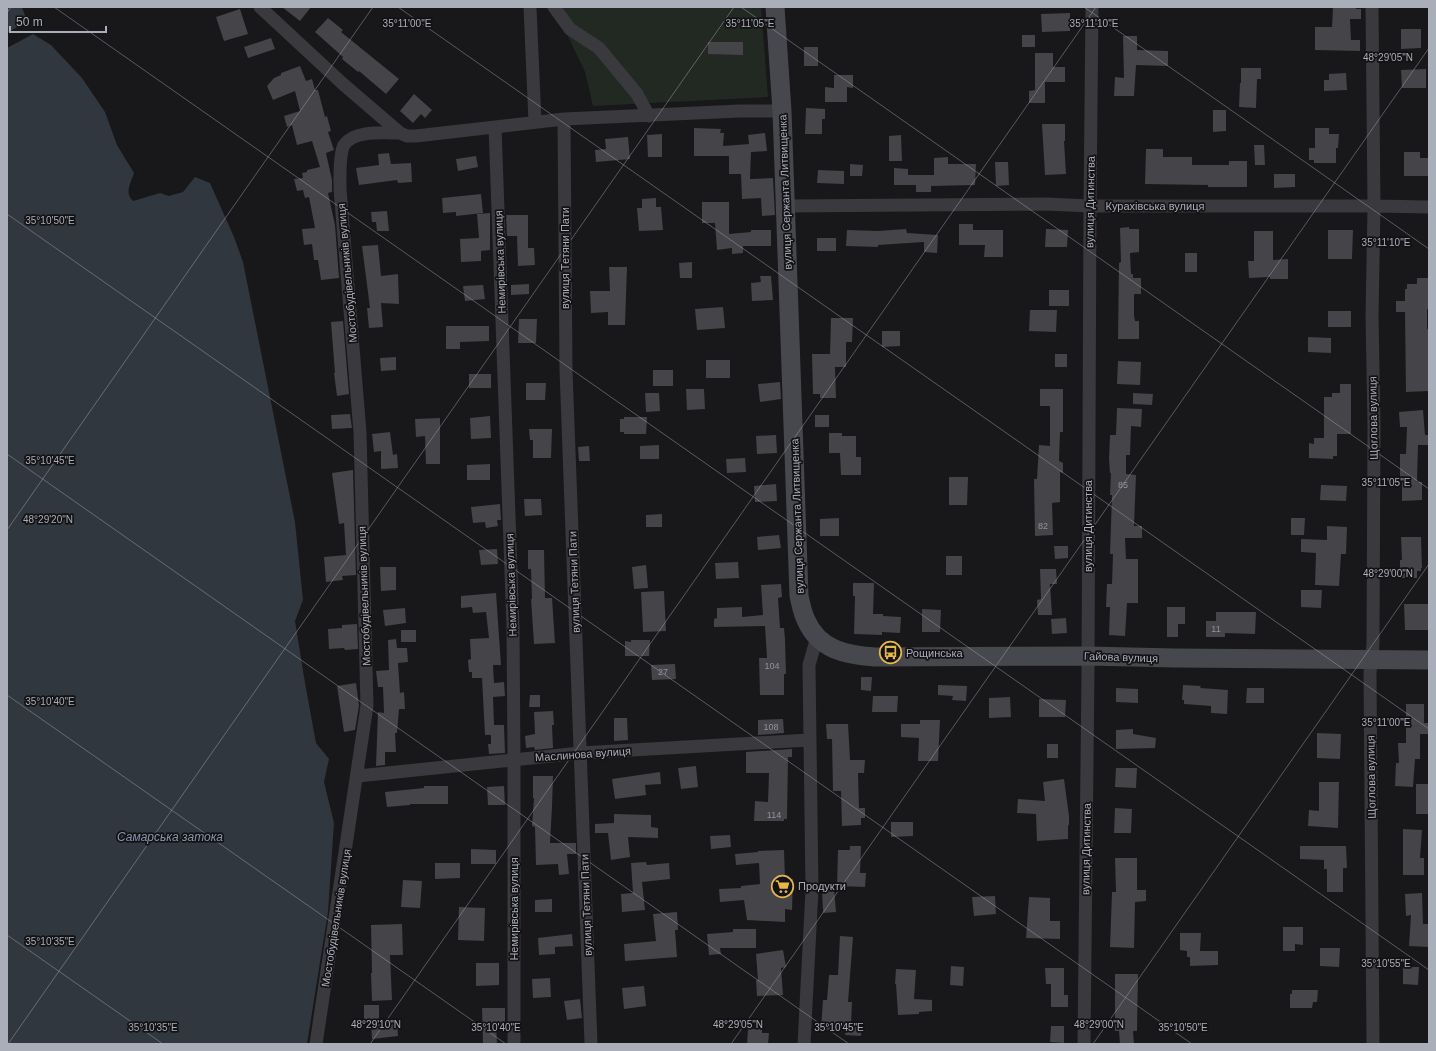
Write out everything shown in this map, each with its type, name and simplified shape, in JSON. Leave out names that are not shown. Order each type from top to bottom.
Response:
[{"type":"main road","name":"вулиця Сержанта Литвищенка","points":[[775,7],[782,111],[786,206],[799,596],[805,618],[817,637]]},
{"type":"main road","name":"Гайова вулиця","points":[[817,637],[827,646],[841,652],[857,656],[875,657],[1088,656],[1429,660]]},
{"type":"street","points":[[260,7],[343,84],[400,133],[407,136],[564,119],[740,111],[782,111]]},
{"type":"street","points":[[530,7],[535,122]]},
{"type":"street","points":[[554,7],[570,29],[599,48],[637,94],[649,116]]},
{"type":"street","name":"вулиця Дитинства","points":[[1084,1044],[1092,7]]},
{"type":"street","name":"Щоглова вулиця","points":[[1372,7],[1374,206],[1372,316],[1374,425],[1373,636],[1370,673],[1373,1044]]},
{"type":"street","name":"вулиця Тетяни Пати","points":[[564,119],[566,370],[591,1044]]},
{"type":"street","name":"Немирівська вулиця","points":[[495,127],[513,627],[514,1044]]},
{"type":"street","name":"Мостобудівельників вулиця","points":[[316,1044],[358,776],[367,706],[360,432],[340,189],[341,159],[344,145],[353,138],[369,133],[400,133]]},
{"type":"street","name":"Курахівська вулиця","points":[[786,206],[1046,204],[1090,206],[1374,206],[1429,208]]},
{"type":"street","points":[[804,1044],[812,890],[809,665],[817,637]]},
{"type":"street","name":"Маслинова вулиця","points":[[358,776],[580,753],[809,740]]},
{"type":"shaded area","points":[[554,7],[761,7],[768,97],[593,106],[585,72]]},
{"type":"water","points":[[7,7],[22,7],[27,21],[7,33]]},
{"type":"water","name":"Самарська затока","points":[[33,34],[51,45],[82,78],[105,112],[117,145],[134,173],[130,184],[130,198],[133,201],[160,193],[169,196],[183,192],[195,177],[210,183],[234,237],[243,262],[295,522],[303,600],[295,621],[305,683],[316,743],[329,759],[324,782],[334,823],[328,912],[307,1044],[7,1044],[7,48]]},
{"type":"building","points":[[282,7],[311,7],[300,21]]},
{"type":"building","points":[[1333,7],[1356,7],[1356,9],[1361,9],[1361,19],[1350,19],[1351,40],[1360,40],[1360,51],[1315,50],[1315,27],[1332,27]]},
{"type":"building","points":[[240,9],[248,34],[224,41],[216,17]]},
{"type":"building","points":[[1070,13],[1070,31],[1042,32],[1041,14]]},
{"type":"building","points":[[328,18],[343,30],[341,32],[399,79],[386,94],[342,59],[343,57],[315,32]]},
{"type":"building","points":[[1401,29],[1421,29],[1421,48],[1401,49]]},
{"type":"building","points":[[1022,35],[1035,35],[1035,47],[1022,47]]},
{"type":"building","points":[[1123,36],[1137,36],[1137,50],[1168,51],[1168,66],[1136,65],[1134,96],[1114,96],[1115,77],[1124,78]]},
{"type":"building","points":[[271,38],[275,49],[248,58],[244,47]]},
{"type":"building","points":[[708,42],[743,42],[743,55],[708,54]]},
{"type":"building","points":[[804,47],[818,47],[818,66],[804,66]]},
{"type":"building","points":[[1035,53],[1053,53],[1053,67],[1065,67],[1065,82],[1045,82],[1045,103],[1029,103],[1029,91],[1035,90]]},
{"type":"building","points":[[300,66],[306,81],[312,79],[315,90],[318,90],[325,117],[327,116],[331,131],[328,132],[334,150],[326,153],[332,180],[332,192],[328,193],[335,225],[339,278],[321,280],[318,260],[314,260],[312,244],[304,245],[302,229],[315,228],[309,197],[305,198],[303,190],[297,191],[294,179],[303,178],[302,173],[307,172],[307,170],[320,167],[312,141],[297,145],[292,125],[287,127],[284,116],[300,111],[295,91],[273,100],[267,86],[274,78],[281,75],[281,73]]},
{"type":"building","points":[[1241,68],[1261,68],[1261,79],[1257,79],[1256,108],[1239,107]]},
{"type":"building","points":[[1426,69],[1426,88],[1402,88],[1401,70]]},
{"type":"building","points":[[1346,73],[1347,90],[1324,91],[1324,80],[1329,80],[1329,74]]},
{"type":"building","points":[[834,75],[853,75],[853,88],[847,87],[847,102],[825,102],[825,87],[834,88]]},
{"type":"building","points":[[414,94],[432,110],[425,118],[421,114],[413,123],[400,111]]},
{"type":"building","points":[[806,108],[825,109],[825,119],[822,119],[822,134],[805,134]]},
{"type":"building","points":[[1213,110],[1226,110],[1226,131],[1213,132]]},
{"type":"building","points":[[1042,124],[1065,124],[1064,141],[1066,174],[1045,175]]},
{"type":"building","points":[[694,128],[721,129],[720,133],[724,133],[723,146],[749,144],[748,135],[765,133],[767,151],[751,152],[750,179],[773,178],[775,215],[762,216],[761,198],[742,199],[741,174],[729,174],[729,156],[694,156]]},
{"type":"building","points":[[1315,128],[1329,128],[1329,134],[1339,134],[1338,148],[1336,148],[1336,163],[1314,163],[1314,160],[1309,160],[1309,148],[1315,148]]},
{"type":"building","points":[[662,134],[662,157],[648,157],[647,135]]},
{"type":"building","points":[[901,135],[902,161],[889,161],[889,136]]},
{"type":"building","points":[[628,137],[630,159],[596,162],[595,150],[606,149],[605,139]]},
{"type":"building","points":[[1254,145],[1264,145],[1265,165],[1255,165]]},
{"type":"building","points":[[1146,149],[1163,149],[1163,157],[1192,157],[1192,165],[1229,165],[1229,161],[1247,161],[1247,187],[1145,184]]},
{"type":"building","points":[[1404,152],[1420,152],[1420,158],[1429,158],[1429,176],[1404,176]]},
{"type":"building","points":[[389,153],[391,164],[411,163],[412,182],[398,183],[397,180],[359,185],[356,168],[379,165],[378,154]]},
{"type":"building","points":[[476,156],[478,167],[458,171],[456,159]]},
{"type":"building","points":[[948,157],[948,164],[976,164],[975,185],[931,186],[931,192],[916,192],[916,185],[894,185],[894,168],[908,169],[908,175],[934,175],[934,158]]},
{"type":"building","points":[[995,162],[1008,162],[1009,185],[996,186]]},
{"type":"building","points":[[850,164],[863,165],[862,176],[850,176]]},
{"type":"building","points":[[818,170],[844,171],[844,184],[817,183]]},
{"type":"building","points":[[1274,174],[1295,174],[1295,187],[1274,188]]},
{"type":"building","points":[[481,194],[483,213],[456,216],[456,212],[443,213],[442,198]]},
{"type":"building","points":[[656,198],[656,207],[661,207],[663,230],[639,231],[637,208],[642,208],[642,199]]},
{"type":"building","points":[[702,202],[729,202],[729,234],[751,232],[751,230],[771,230],[771,246],[743,246],[743,253],[732,254],[732,248],[717,250],[715,223],[702,223]]},
{"type":"building","points":[[387,211],[389,231],[377,231],[376,222],[372,222],[371,212]]},
{"type":"building","points":[[490,213],[490,250],[481,251],[481,261],[461,262],[460,239],[479,238],[477,214]]},
{"type":"building","points":[[506,215],[528,215],[528,248],[534,248],[535,265],[518,266],[517,236],[507,236]]},
{"type":"building","points":[[959,224],[973,224],[973,230],[1003,230],[1003,257],[984,257],[985,245],[959,245]]},
{"type":"building","points":[[1129,227],[1129,229],[1139,229],[1139,252],[1130,253],[1131,274],[1133,274],[1133,278],[1141,278],[1141,294],[1134,294],[1134,315],[1135,321],[1139,321],[1139,339],[1118,339],[1119,263],[1121,262],[1120,228]]},
{"type":"building","points":[[906,229],[907,233],[938,235],[937,253],[924,252],[924,242],[878,245],[878,247],[846,246],[847,230],[878,231]]},
{"type":"building","points":[[1046,229],[1068,230],[1067,247],[1045,247]]},
{"type":"building","points":[[1328,230],[1353,230],[1352,259],[1328,259]]},
{"type":"building","points":[[1254,231],[1273,231],[1273,260],[1288,259],[1288,279],[1270,279],[1270,277],[1249,278],[1248,261],[1254,261]]},
{"type":"building","points":[[817,238],[836,238],[836,251],[817,251]]},
{"type":"building","points":[[378,245],[381,276],[398,274],[399,304],[381,303],[383,327],[369,328],[367,308],[370,308],[362,246]]},
{"type":"building","points":[[1185,253],[1197,253],[1197,272],[1185,272]]},
{"type":"building","points":[[692,262],[692,278],[680,278],[679,263]]},
{"type":"building","points":[[609,267],[627,267],[625,325],[608,325],[608,312],[591,313],[590,291],[610,291]]},
{"type":"building","points":[[760,276],[771,276],[773,300],[752,301],[751,283],[761,282]]},
{"type":"building","points":[[1417,278],[1429,278],[1429,309],[1427,309],[1427,329],[1429,329],[1429,391],[1406,392],[1405,312],[1396,312],[1396,301],[1405,301],[1405,289],[1407,289],[1407,284],[1417,284]]},
{"type":"building","points":[[529,284],[529,294],[511,295],[511,285]]},
{"type":"building","points":[[483,285],[485,299],[465,301],[463,286]]},
{"type":"building","points":[[1049,290],[1069,290],[1069,306],[1049,306]]},
{"type":"building","points":[[723,307],[725,328],[697,330],[695,309]]},
{"type":"building","points":[[1030,310],[1057,310],[1056,332],[1029,331]]},
{"type":"building","points":[[1328,311],[1351,311],[1351,327],[1328,327]]},
{"type":"building","points":[[831,318],[853,318],[852,342],[846,342],[846,367],[835,367],[836,398],[820,398],[820,394],[813,394],[812,354],[830,354]]},
{"type":"building","points":[[519,319],[537,319],[536,343],[518,343]]},
{"type":"building","points":[[343,321],[349,394],[337,396],[331,322]]},
{"type":"building","points":[[446,326],[489,326],[489,341],[460,342],[460,349],[446,349]]},
{"type":"building","points":[[882,331],[900,331],[900,346],[882,347]]},
{"type":"building","points":[[1308,337],[1331,338],[1331,353],[1308,352]]},
{"type":"building","points":[[1055,354],[1067,354],[1067,367],[1055,367]]},
{"type":"building","points":[[396,357],[396,370],[381,371],[380,358]]},
{"type":"building","points":[[706,360],[730,360],[730,378],[706,378]]},
{"type":"building","points":[[1118,361],[1141,362],[1140,385],[1117,384]]},
{"type":"building","points":[[653,370],[673,370],[673,386],[653,386]]},
{"type":"building","points":[[469,374],[491,374],[491,388],[469,388]]},
{"type":"building","points":[[780,382],[781,399],[760,402],[758,384]]},
{"type":"building","points":[[526,383],[546,383],[545,400],[526,400]]},
{"type":"building","points":[[1340,384],[1351,384],[1351,434],[1337,434],[1337,456],[1333,456],[1333,459],[1309,458],[1309,443],[1314,444],[1314,438],[1324,438],[1324,397],[1332,397],[1332,393],[1340,393]]},
{"type":"building","points":[[686,389],[704,389],[705,409],[687,410]]},
{"type":"building","points":[[1040,389],[1063,389],[1063,432],[1060,432],[1059,461],[1063,463],[1063,473],[1060,472],[1060,502],[1052,503],[1053,535],[1035,536],[1034,479],[1037,479],[1039,445],[1050,446],[1050,406],[1040,406]]},
{"type":"building","points":[[645,393],[659,393],[660,411],[646,412]]},
{"type":"building","points":[[1133,393],[1153,394],[1152,405],[1133,404]]},
{"type":"building","points":[[1117,408],[1142,409],[1141,427],[1131,426],[1130,455],[1126,455],[1126,474],[1136,475],[1134,526],[1142,526],[1142,538],[1125,538],[1126,559],[1138,559],[1138,603],[1127,603],[1125,636],[1109,635],[1110,607],[1106,607],[1107,584],[1112,584],[1113,554],[1110,554],[1112,495],[1110,495],[1110,435],[1116,435]]},
{"type":"building","points":[[1423,410],[1425,435],[1428,435],[1428,445],[1418,445],[1417,482],[1422,482],[1422,500],[1402,501],[1400,454],[1406,454],[1407,427],[1400,427],[1399,412]]},
{"type":"building","points":[[350,414],[352,428],[332,429],[331,415]]},
{"type":"building","points":[[815,415],[829,415],[829,427],[815,427]]},
{"type":"building","points":[[490,416],[491,438],[471,439],[470,418]]},
{"type":"building","points":[[624,417],[647,417],[646,434],[624,434],[624,432],[620,432],[620,419],[624,419]]},
{"type":"building","points":[[440,418],[440,464],[426,464],[425,436],[416,437],[415,419]]},
{"type":"building","points":[[529,429],[552,429],[551,458],[533,458],[533,440],[530,440]]},
{"type":"building","points":[[390,432],[393,455],[397,454],[398,468],[381,469],[381,451],[374,452],[372,434]]},
{"type":"building","points":[[829,433],[842,433],[842,436],[856,436],[856,457],[861,457],[861,475],[841,475],[840,453],[829,453]]},
{"type":"building","points":[[776,435],[777,453],[757,454],[756,436]]},
{"type":"building","points":[[659,445],[659,459],[640,459],[640,446]]},
{"type":"building","points":[[589,446],[590,461],[579,461],[578,447]]},
{"type":"building","points":[[745,458],[746,472],[727,473],[726,459]]},
{"type":"building","points":[[490,464],[490,480],[467,480],[467,465]]},
{"type":"building","points":[[353,470],[356,575],[342,576],[343,580],[326,582],[324,557],[346,555],[344,523],[339,524],[332,473]]},
{"type":"building","points":[[949,477],[968,477],[967,505],[949,505]]},
{"type":"building","points":[[776,484],[777,501],[755,502],[754,486]]},
{"type":"building","points":[[1321,485],[1347,486],[1346,501],[1320,500]]},
{"type":"building","points":[[524,499],[541,499],[542,515],[525,516]]},
{"type":"building","points":[[500,504],[501,520],[497,520],[498,526],[486,528],[485,522],[473,523],[471,507]]},
{"type":"building","points":[[662,514],[662,527],[646,527],[646,515]]},
{"type":"building","points":[[839,518],[839,536],[820,536],[820,519]]},
{"type":"building","points":[[1291,518],[1305,518],[1304,535],[1291,535]]},
{"type":"building","points":[[1327,526],[1347,527],[1346,554],[1341,554],[1339,586],[1315,585],[1316,553],[1301,552],[1301,539],[1327,540]]},
{"type":"building","points":[[779,535],[781,548],[758,550],[757,537]]},
{"type":"building","points":[[1401,537],[1421,537],[1422,568],[1421,571],[1417,571],[1417,578],[1400,578],[1400,560],[1402,560]]},
{"type":"building","points":[[1054,546],[1068,546],[1068,558],[1055,559]]},
{"type":"building","points":[[497,549],[498,564],[481,565],[479,550]]},
{"type":"building","points":[[528,550],[544,550],[545,598],[552,598],[555,643],[534,644],[531,569],[528,569]]},
{"type":"building","points":[[946,556],[962,556],[962,575],[946,575]]},
{"type":"building","points":[[738,562],[739,578],[716,579],[715,563]]},
{"type":"building","points":[[646,565],[648,588],[634,589],[632,567]]},
{"type":"building","points":[[380,567],[396,567],[396,590],[381,591]]},
{"type":"building","points":[[1040,569],[1056,569],[1057,584],[1050,584],[1052,615],[1038,615],[1037,600],[1041,599]]},
{"type":"building","points":[[853,583],[874,583],[873,614],[901,617],[900,633],[882,632],[882,635],[854,634],[855,596],[853,596]]},
{"type":"building","points":[[781,584],[782,597],[778,598],[780,628],[784,628],[785,639],[786,674],[784,674],[784,695],[760,695],[759,658],[767,658],[765,626],[714,627],[714,619],[717,618],[717,608],[742,607],[742,617],[763,615],[761,585]]},
{"type":"building","points":[[1301,590],[1322,590],[1321,608],[1301,607]]},
{"type":"building","points":[[664,591],[666,631],[643,632],[641,592]]},
{"type":"building","points":[[496,593],[501,665],[493,665],[494,683],[504,682],[505,696],[493,697],[494,725],[504,725],[505,753],[489,754],[488,744],[491,744],[491,735],[485,735],[482,678],[472,678],[472,672],[469,672],[468,660],[471,659],[470,639],[489,638],[486,612],[473,613],[472,607],[461,608],[461,596]]},
{"type":"building","points":[[1404,604],[1429,604],[1429,630],[1405,630]]},
{"type":"building","points":[[1167,607],[1185,607],[1185,624],[1178,624],[1178,637],[1167,637]]},
{"type":"building","points":[[405,608],[406,623],[385,626],[383,610]]},
{"type":"building","points":[[922,609],[941,610],[940,632],[922,632]]},
{"type":"building","points":[[1216,612],[1256,612],[1255,634],[1225,633],[1225,637],[1206,637],[1206,621],[1216,621]]},
{"type":"building","points":[[1066,618],[1067,633],[1052,634],[1051,619]]},
{"type":"building","points":[[357,624],[358,649],[329,649],[328,629],[342,628],[342,625]]},
{"type":"building","points":[[401,630],[416,630],[416,642],[401,642]]},
{"type":"building","points":[[396,639],[397,648],[407,648],[408,662],[398,663],[400,693],[404,692],[405,709],[399,709],[397,733],[395,733],[396,752],[385,752],[385,765],[376,766],[378,712],[384,713],[383,687],[378,687],[376,671],[389,670],[388,640]]},
{"type":"building","points":[[631,640],[650,640],[649,656],[625,656],[625,641],[631,642]]},
{"type":"building","points":[[675,664],[676,679],[652,680],[651,665]]},
{"type":"building","points":[[861,677],[872,677],[871,691],[861,690]]},
{"type":"building","points":[[356,683],[359,706],[355,730],[344,732],[337,686]]},
{"type":"building","points":[[938,685],[967,686],[966,701],[952,700],[953,696],[938,695]]},
{"type":"building","points":[[1183,685],[1228,690],[1227,714],[1211,713],[1211,706],[1184,704],[1184,700],[1182,700]]},
{"type":"building","points":[[1116,688],[1138,689],[1138,703],[1116,702]]},
{"type":"building","points":[[1247,688],[1264,688],[1264,703],[1246,703]]},
{"type":"building","points":[[530,695],[540,695],[540,707],[529,707]]},
{"type":"building","points":[[873,696],[898,696],[897,712],[872,712]]},
{"type":"building","points":[[1010,697],[1011,717],[989,718],[989,698]]},
{"type":"building","points":[[1039,699],[1066,700],[1065,717],[1039,717]]},
{"type":"building","points":[[1406,704],[1424,704],[1424,723],[1429,723],[1429,734],[1420,734],[1420,759],[1415,759],[1413,787],[1395,786],[1396,763],[1399,763],[1398,743],[1406,743]]},
{"type":"building","points":[[553,711],[553,748],[535,750],[534,747],[526,748],[525,736],[535,734],[534,712]]},
{"type":"building","points":[[614,718],[627,718],[628,740],[614,741]]},
{"type":"building","points":[[783,719],[784,733],[758,735],[758,720]]},
{"type":"building","points":[[920,720],[940,720],[938,761],[918,761],[919,738],[901,737],[901,724],[920,724]]},
{"type":"building","points":[[826,724],[848,724],[850,760],[865,760],[864,773],[858,773],[859,808],[865,808],[865,818],[861,818],[861,825],[842,826],[841,791],[833,791],[832,739],[827,739]]},
{"type":"building","points":[[1133,729],[1133,734],[1156,738],[1155,748],[1116,749],[1116,730]]},
{"type":"building","points":[[1317,733],[1341,734],[1340,759],[1317,758]]},
{"type":"building","points":[[1047,744],[1058,744],[1058,758],[1047,758]]},
{"type":"building","points":[[792,749],[792,757],[788,757],[787,819],[784,819],[784,821],[754,821],[755,801],[768,802],[769,773],[746,773],[746,752]]},
{"type":"building","points":[[696,766],[698,787],[681,789],[678,768]]},
{"type":"building","points":[[1116,768],[1137,768],[1136,788],[1115,787]]},
{"type":"building","points":[[660,772],[661,784],[645,785],[646,795],[615,799],[612,779]]},
{"type":"building","points":[[533,776],[553,776],[550,843],[576,843],[576,854],[567,854],[569,874],[559,875],[558,864],[536,865],[535,827],[532,826],[534,798]]},
{"type":"building","points":[[1064,779],[1069,816],[1068,839],[1037,841],[1036,814],[1017,813],[1018,799],[1045,801],[1043,782]]},
{"type":"building","points":[[1319,782],[1339,782],[1338,828],[1308,826],[1309,810],[1319,811]]},
{"type":"building","points":[[1416,784],[1429,784],[1429,814],[1416,814]]},
{"type":"building","points":[[424,786],[448,786],[448,804],[410,804],[387,807],[385,792],[424,788]]},
{"type":"building","points":[[504,786],[505,805],[488,805],[487,787]]},
{"type":"building","points":[[1115,808],[1132,809],[1131,833],[1114,833]]},
{"type":"building","points":[[614,814],[651,815],[651,827],[658,828],[658,838],[628,837],[630,857],[611,860],[608,833],[595,833],[595,824],[614,823]]},
{"type":"building","points":[[891,822],[913,822],[913,836],[891,837]]},
{"type":"building","points":[[1403,829],[1422,830],[1420,858],[1424,858],[1424,875],[1403,875]]},
{"type":"building","points":[[730,835],[731,847],[711,849],[710,836]]},
{"type":"building","points":[[850,846],[861,846],[860,873],[866,873],[865,887],[837,886],[838,850],[850,850]]},
{"type":"building","points":[[1300,846],[1346,846],[1347,868],[1343,868],[1343,892],[1327,892],[1327,869],[1324,869],[1324,860],[1300,859]]},
{"type":"building","points":[[471,849],[496,850],[496,864],[471,864]]},
{"type":"building","points":[[784,850],[785,879],[793,879],[792,910],[785,909],[785,922],[747,920],[744,900],[720,902],[719,889],[741,888],[741,886],[760,884],[759,863],[736,865],[735,854]]},
{"type":"building","points":[[1115,858],[1137,858],[1137,890],[1146,890],[1146,901],[1135,902],[1134,948],[1110,947],[1112,892],[1116,892]]},
{"type":"building","points":[[646,862],[647,865],[669,863],[670,879],[642,882],[645,910],[622,912],[621,894],[633,893],[631,863]]},
{"type":"building","points":[[435,863],[460,863],[460,878],[435,879]]},
{"type":"building","points":[[403,880],[422,881],[420,908],[401,907]]},
{"type":"building","points":[[822,888],[834,888],[836,912],[823,913]]},
{"type":"building","points":[[1422,893],[1423,924],[1429,924],[1429,947],[1409,946],[1411,915],[1406,916],[1405,894]]},
{"type":"building","points":[[995,896],[996,914],[974,916],[972,897]]},
{"type":"building","points":[[1029,897],[1050,898],[1050,921],[1060,921],[1060,939],[1026,938]]},
{"type":"building","points":[[552,899],[552,912],[535,912],[535,900]]},
{"type":"building","points":[[459,907],[485,908],[484,941],[458,940]]},
{"type":"building","points":[[677,912],[678,930],[675,930],[677,957],[625,961],[624,944],[656,941],[653,914]]},
{"type":"building","points":[[402,924],[403,955],[390,955],[392,1000],[372,1001],[371,925]]},
{"type":"building","points":[[1283,927],[1303,927],[1303,945],[1295,944],[1295,951],[1283,951]]},
{"type":"building","points":[[733,929],[756,929],[756,948],[720,948],[721,954],[709,955],[707,934],[733,932]]},
{"type":"building","points":[[1180,933],[1201,933],[1200,951],[1218,951],[1218,965],[1190,966],[1190,957],[1187,957],[1187,951],[1180,950]]},
{"type":"building","points":[[572,934],[573,946],[555,947],[555,954],[539,955],[538,938]]},
{"type":"building","points":[[840,936],[853,937],[848,1002],[852,1002],[851,1025],[862,1026],[861,1036],[845,1035],[846,1030],[821,1029],[823,1000],[827,1000],[829,975],[838,975]]},
{"type":"building","points":[[1320,948],[1340,948],[1339,967],[1320,966]]},
{"type":"building","points":[[783,950],[786,967],[781,968],[783,995],[757,996],[756,980],[758,980],[756,954]]},
{"type":"building","points":[[476,963],[499,963],[499,985],[476,986]]},
{"type":"building","points":[[951,966],[964,967],[963,986],[950,985]]},
{"type":"building","points":[[1403,967],[1419,967],[1418,985],[1403,984]]},
{"type":"building","points":[[1045,968],[1064,968],[1064,995],[1068,995],[1068,1007],[1051,1007],[1051,984],[1046,984]]},
{"type":"building","points":[[896,969],[916,970],[914,999],[932,1000],[932,1011],[919,1012],[919,1014],[898,1015],[895,984]]},
{"type":"building","points":[[1115,974],[1138,974],[1137,1031],[1133,1031],[1134,1044],[1120,1044],[1119,1031],[1115,1031]]},
{"type":"building","points":[[550,978],[551,997],[533,998],[532,979]]},
{"type":"building","points":[[644,986],[646,1006],[624,1009],[622,988]]},
{"type":"building","points":[[1292,990],[1318,990],[1317,1002],[1313,1002],[1312,1008],[1290,1008],[1290,994],[1292,994]]},
{"type":"building","points":[[580,999],[582,1018],[567,1020],[564,1001]]},
{"type":"building","points":[[364,1005],[379,1005],[379,1019],[364,1020]]},
{"type":"building","points":[[482,1008],[505,1008],[505,1023],[496,1024],[497,1044],[483,1044]]},
{"type":"building","points":[[397,1021],[398,1036],[372,1039],[371,1023]]},
{"type":"building","points":[[1051,1026],[1064,1026],[1064,1043],[1050,1042]]},
{"type":"building","points":[[748,1029],[762,1029],[762,1033],[769,1033],[768,1044],[747,1044]]},
{"type":"place","name":"Рощинська","points":[[891,653]]},
{"type":"place","name":"Продукти","points":[[783,886]]}]
